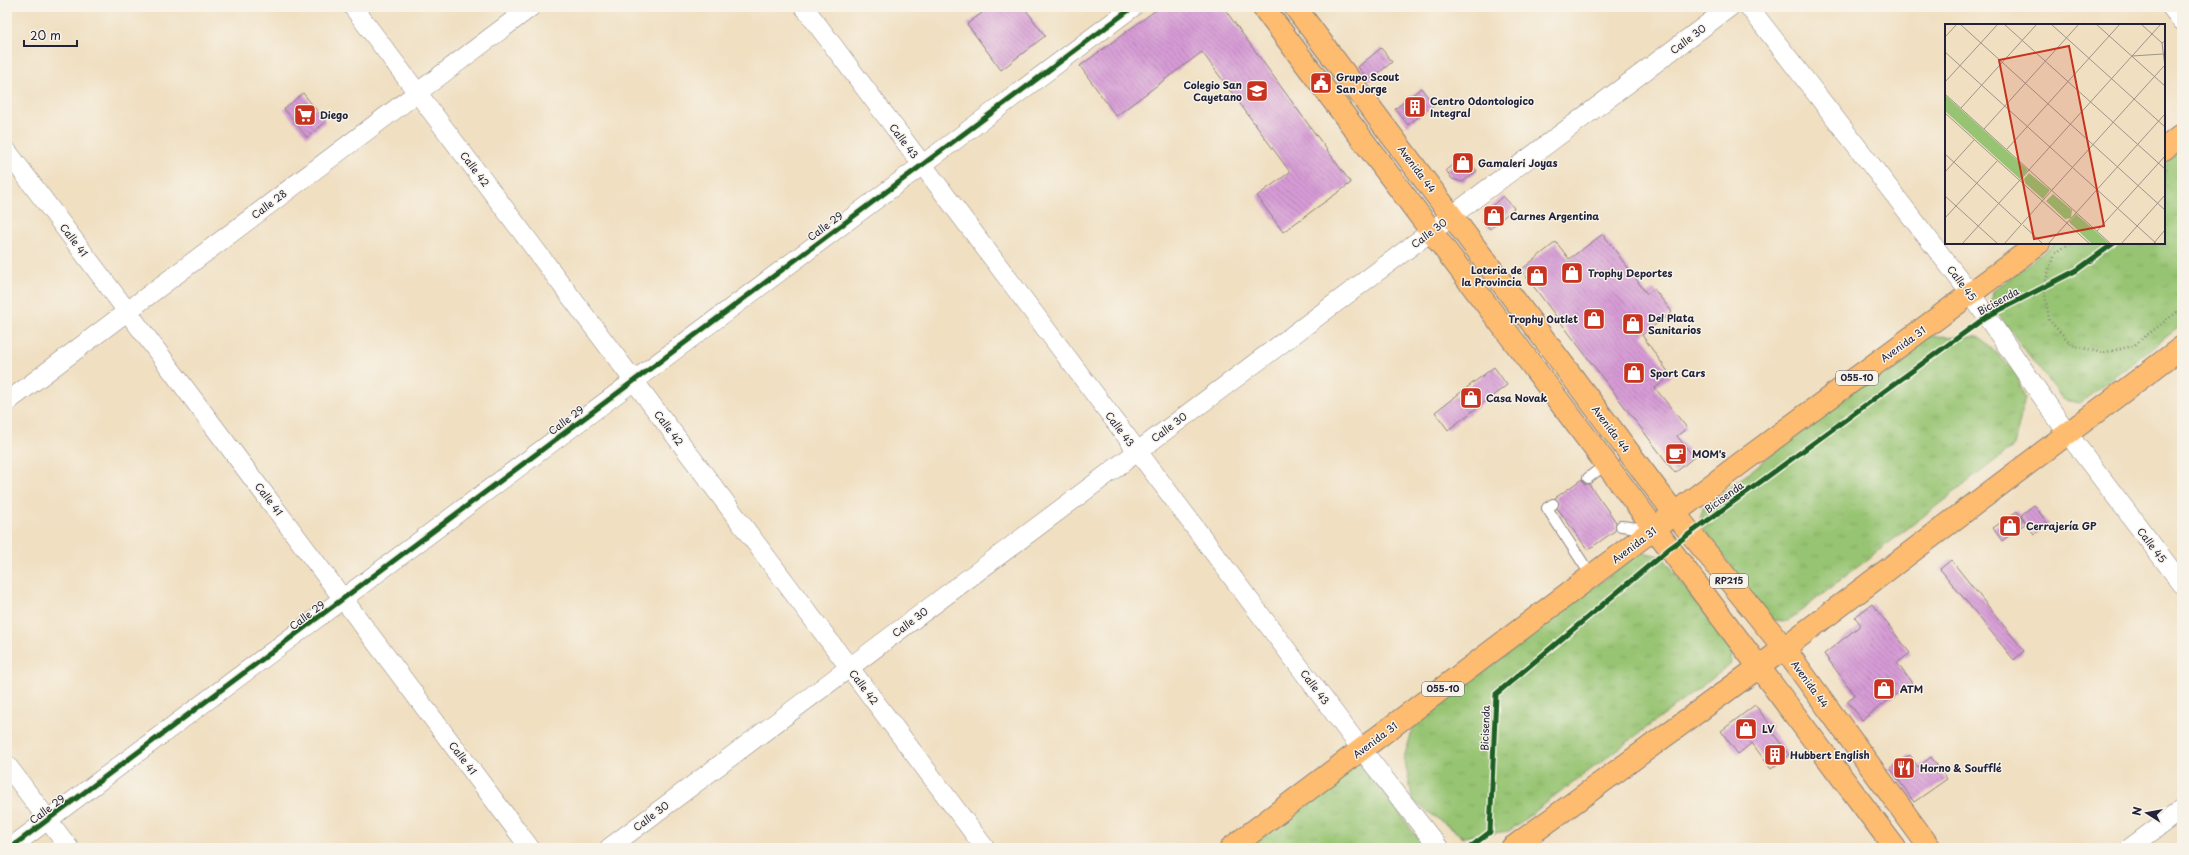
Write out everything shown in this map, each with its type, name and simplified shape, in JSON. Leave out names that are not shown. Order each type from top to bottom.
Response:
[{"type":"main road","points":[[1263,7],[1655,529]]},
{"type":"main road","name":"Avenida 44","points":[[1295,7],[1675,514],[1784,648],[1930,848]]},
{"type":"main road","points":[[2165,148],[2182,135]]},
{"type":"main road","name":"Avenida 31","points":[[1231,848],[1675,514],[2038,244]]},
{"type":"main road","points":[[1512,848],[1759,667],[2182,347]]},
{"type":"main road","name":"RP215","points":[[1655,529],[1895,848]]},
{"type":"street","name":"Calle 42","points":[[354,7],[985,848]]},
{"type":"street","name":"Calle 28","points":[[7,402],[531,7]]},
{"type":"street","name":"Calle 43","points":[[804,7],[1362,750],[1439,848]]},
{"type":"street","name":"Calle 29","points":[[10,848],[1133,7]]},
{"type":"street","name":"Calle 30","points":[[609,848],[1730,7]]},
{"type":"street","name":"Calle 45","points":[[1749,7],[1971,294],[2068,434],[2182,584]]},
{"type":"street","points":[[2172,7],[2182,21]]},
{"type":"street","name":"Calle 41","points":[[7,151],[530,848]]},
{"type":"street","points":[[7,765],[69,848]]},
{"type":"street","points":[[2130,848],[2182,809]]},
{"type":"lane","points":[[1588,478],[1606,464]]},
{"type":"lane","points":[[1553,504],[1547,508],[1574,542],[1592,577]]},
{"type":"lane","points":[[1622,526],[1655,529]]},
{"type":"path","points":[[2069,244],[2054,255],[2044,287],[2049,320],[2072,345],[2102,352],[2133,346],[2182,308]]},
{"type":"path","points":[[2038,290],[2051,284]]},
{"type":"green space","points":[[2182,148],[2182,325],[2080,403],[2063,400],[1991,305],[1993,291],[2055,244],[2165,244],[2165,161]]},
{"type":"green space","points":[[1925,336],[1981,337],[2016,373],[2025,398],[2014,446],[1788,621],[1771,620],[1699,524],[1703,508]]},
{"type":"green space","points":[[1641,552],[1662,556],[1733,651],[1730,665],[1509,831],[1463,837],[1413,801],[1404,757],[1415,723]]},
{"type":"green space","points":[[1360,760],[1425,848],[1244,848]]},
{"type":"building","points":[[990,7],[1024,7],[1045,36],[1001,70],[967,24]]},
{"type":"building","name":"Colegio San Cayetano","points":[[1160,7],[1223,7],[1351,183],[1283,232],[1257,196],[1290,172],[1202,52],[1116,116],[1080,66]]},
{"type":"building","points":[[1381,48],[1392,62],[1369,81],[1358,67]]},
{"type":"building","name":"Centro Odontologico Integral","points":[[1421,88],[1434,105],[1408,125],[1395,109]]},
{"type":"building","name":"Diego","points":[[303,93],[326,122],[307,137],[284,109]]},
{"type":"building","name":"Gamaleri Joyas","points":[[1465,155],[1477,171],[1463,182],[1452,179],[1446,170]]},
{"type":"building","name":"Carnes Argentina","points":[[1503,196],[1514,208],[1490,229],[1483,221],[1485,212]]},
{"type":"building","points":[[1603,234],[1647,294],[1654,289],[1672,312],[1642,335],[1671,376],[1655,388],[1687,428],[1677,436],[1694,457],[1675,473],[1521,270],[1556,242],[1569,259]]},
{"type":"building","name":"Casa Novak","points":[[1494,367],[1507,385],[1448,430],[1435,412]]},
{"type":"building","points":[[1582,479],[1585,484],[1589,484],[1616,522],[1616,530],[1588,550],[1557,508],[1559,503],[1555,498]]},
{"type":"building","points":[[2034,505],[2048,524],[2034,534],[2021,515]]},
{"type":"building","name":"Cerrajería GP","points":[[2017,511],[2026,523],[2002,541],[1993,528]]},
{"type":"building","points":[[1951,560],[2024,651],[2014,660],[1940,569]]},
{"type":"building","points":[[1872,604],[1910,653],[1897,663],[1912,683],[1862,720],[1847,701],[1855,695],[1824,654],[1861,625],[1855,617]]},
{"type":"building","name":"LV","points":[[1755,705],[1772,727],[1770,729],[1789,755],[1771,769],[1752,743],[1738,754],[1721,731]]},
{"type":"building","points":[[1910,755],[1918,767],[1931,757],[1947,779],[1914,802],[1890,768]]},
{"type":"cycle path","points":[[10,848],[1133,7]]},
{"type":"cycle path","name":"Bicisenda","points":[[1469,848],[1490,832],[1496,694],[1670,548],[1986,317],[2077,270],[2113,244]]},
{"type":"place","name":"Grupo Scout San Jorge","points":[[1321,83]]},
{"type":"place","name":"Colegio San Cayetano","points":[[1257,91]]},
{"type":"place","name":"Centro Odontologico Integral","points":[[1415,107]]},
{"type":"place","name":"Diego","points":[[305,115]]},
{"type":"place","name":"Gamaleri Joyas","points":[[1463,163]]},
{"type":"place","name":"Carnes Argentina","points":[[1494,216]]},
{"type":"place","name":"Trophy Deportes","points":[[1572,273]]},
{"type":"place","name":"Loteria de la Provincia","points":[[1537,276]]},
{"type":"place","name":"Trophy Outlet","points":[[1594,319]]},
{"type":"place","name":"Del Plata Sanitarios","points":[[1633,324]]},
{"type":"place","name":"Sport Cars","points":[[1634,373]]},
{"type":"place","name":"Casa Novak","points":[[1471,398]]},
{"type":"place","name":"MOM's","points":[[1676,454]]},
{"type":"place","name":"Cerrajería GP","points":[[2010,526]]},
{"type":"place","name":"ATM","points":[[1884,689]]},
{"type":"place","name":"LV","points":[[1746,729]]},
{"type":"place","name":"Hubbert English","points":[[1775,755]]},
{"type":"place","name":"Horno & Soufflé","points":[[1904,768]]}]
